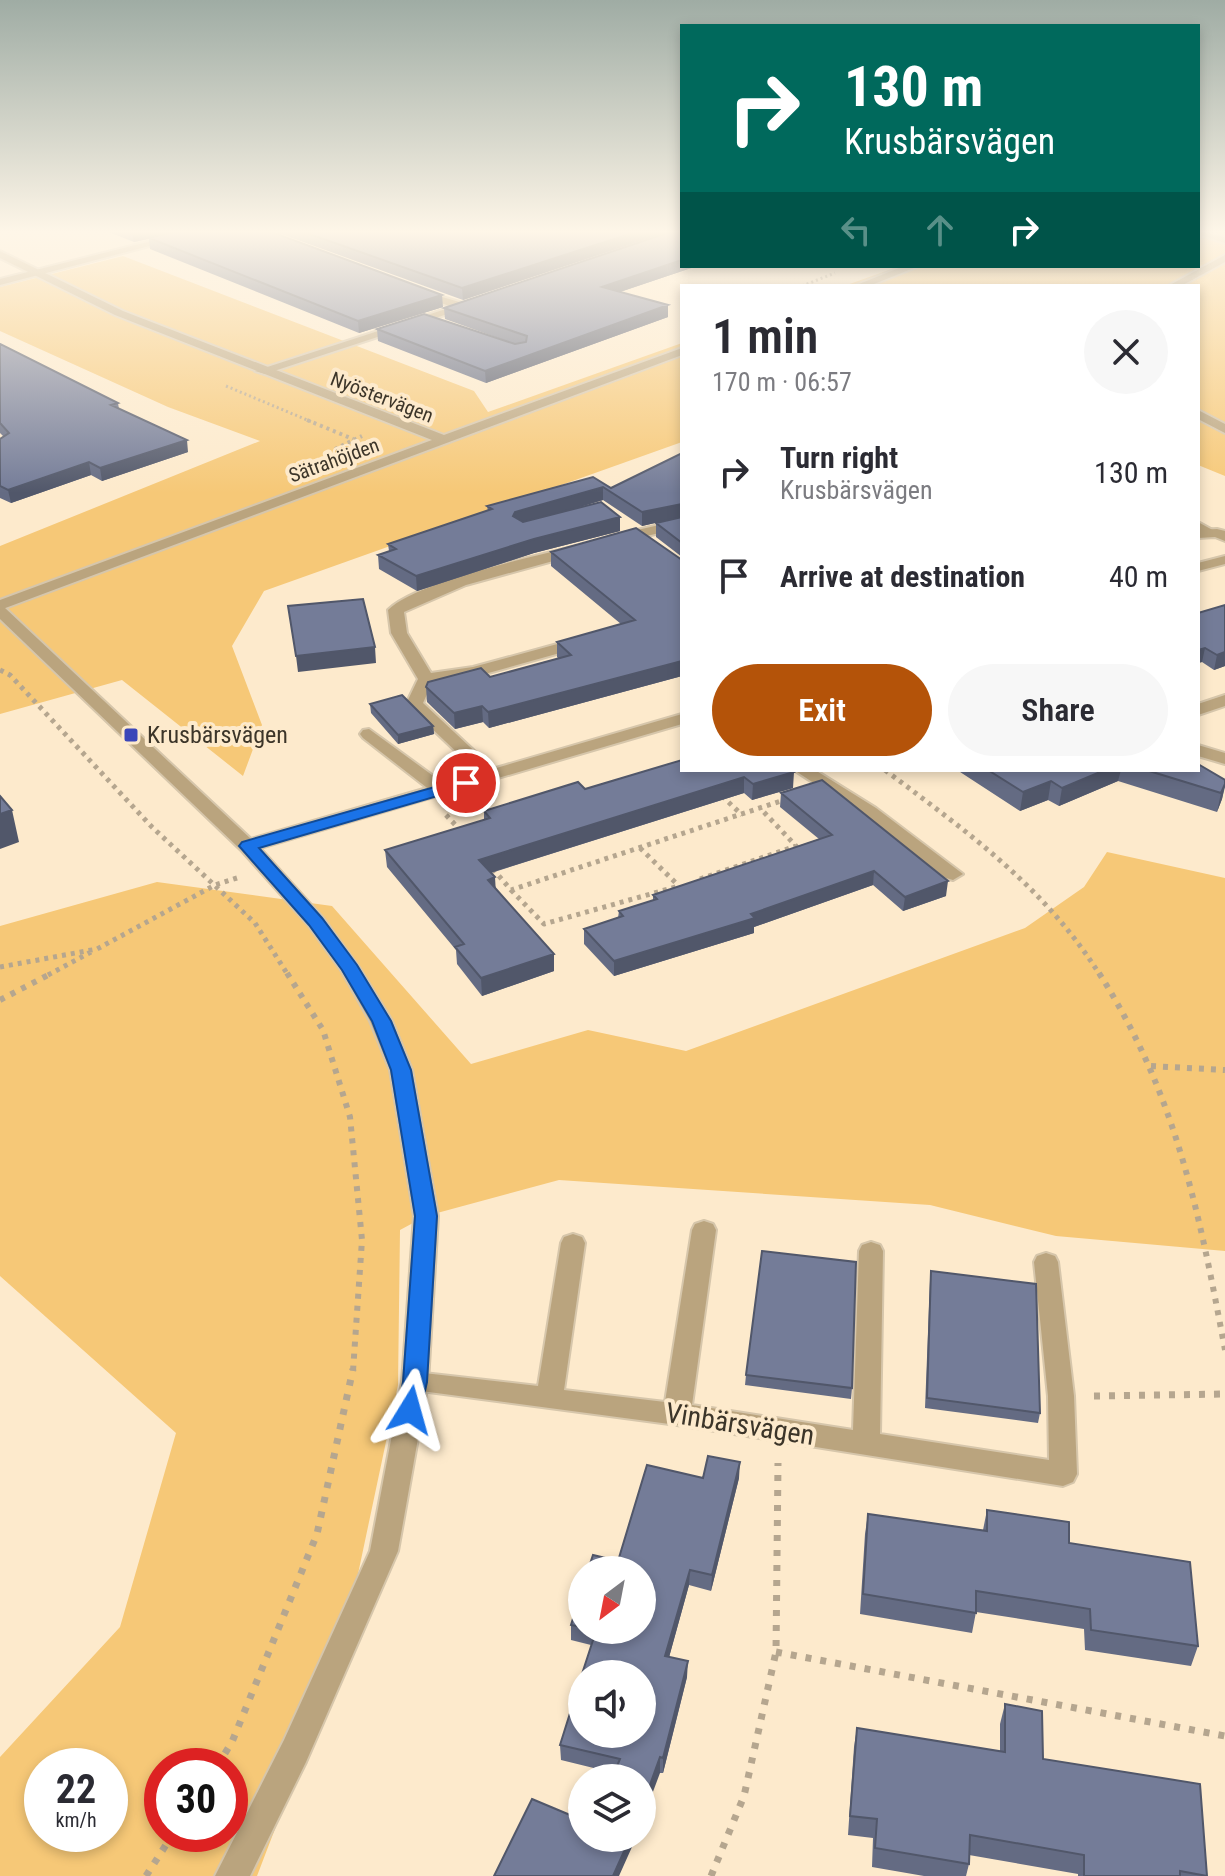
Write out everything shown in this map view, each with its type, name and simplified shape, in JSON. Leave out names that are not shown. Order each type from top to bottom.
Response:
[{"type":"street","name":"Nyöstervägen","points":[[133,319],[444,440]]},
{"type":"street","points":[[261,371],[425,319],[452,328]]},
{"type":"street","name":"Sätrahöjden","points":[[0,608],[680,352]]},
{"type":"street","points":[[1200,415],[1225,429]]},
{"type":"street","points":[[426,679],[399,633],[396,610],[412,601],[633,528],[680,524]]},
{"type":"street","points":[[633,528],[661,550]]},
{"type":"street","points":[[1200,566],[1225,560]]},
{"type":"street","points":[[0,608],[248,846],[316,922],[350,969],[381,1021],[401,1070],[426,1216],[415,1382],[384,1551],[295,1751],[232,1876]]},
{"type":"street","points":[[426,679],[474,672],[561,648]]},
{"type":"street","points":[[426,679],[414,704],[491,775]]},
{"type":"street","points":[[1200,709],[1225,700]]},
{"type":"street","points":[[248,846],[680,720]]},
{"type":"street","points":[[369,734],[441,790]]},
{"type":"street","points":[[1200,751],[1225,759]]},
{"type":"street","points":[[806,772],[870,812],[953,874]]},
{"type":"street","points":[[677,1414],[704,1230]]},
{"type":"street","points":[[550,1398],[573,1243]]},
{"type":"street","points":[[866,1443],[871,1251]]},
{"type":"street","points":[[1046,1262],[1061,1396]]},
{"type":"street","name":"Vinbärsvägen","points":[[415,1382],[677,1414],[1063,1474],[1061,1396]]},
{"type":"path","points":[[0,670],[10,675],[152,827],[255,923],[323,1030],[350,1117],[362,1240],[352,1382],[317,1534],[228,1748]]},
{"type":"path","points":[[888,772],[986,848],[1038,894],[1073,935],[1108,986],[1151,1066],[1191,1178],[1225,1350]]},
{"type":"path","points":[[511,890],[826,786]]},
{"type":"path","points":[[714,788],[742,815]]},
{"type":"path","points":[[483,858],[544,924],[679,886],[796,846],[760,808]]},
{"type":"path","points":[[446,815],[465,836]]},
{"type":"path","points":[[640,848],[679,886]]},
{"type":"path","points":[[0,1000],[215,885]]},
{"type":"path","points":[[0,967],[97,949]]},
{"type":"path","points":[[1151,1066],[1225,1070]]},
{"type":"path","points":[[1061,1396],[1225,1394]]},
{"type":"path","points":[[711,1876],[744,1796],[776,1652],[778,1429]]},
{"type":"path","points":[[776,1652],[1225,1736]]},
{"type":"path","points":[[146,1876],[161,1852]]},
{"type":"shaded area","points":[[0,319],[286,319],[474,391],[488,412],[680,344],[680,443],[264,591],[232,646],[262,725],[243,776],[122,680],[0,714],[0,546],[260,441],[168,407],[0,331]]},
{"type":"shaded area","points":[[1200,319],[1225,319],[1225,476],[1200,466]]},
{"type":"shaded area","points":[[1107,852],[1225,878],[1225,1251],[1056,1236],[930,1205],[559,1180],[426,1216],[400,1230],[398,1385],[340,1659],[257,1876],[0,1876],[0,1757],[120,1627],[176,1433],[0,1276],[0,926],[157,882],[332,906],[471,1064],[588,1030],[686,1051],[1025,928],[1084,887]]},
{"type":"building","points":[[410,319],[438,319],[515,344],[526,342],[527,336],[475,319],[630,319],[485,371],[377,329]]},
{"type":"building","points":[[0,344],[118,403],[111,405],[187,440],[100,468],[89,462],[8,490],[0,486],[0,439],[9,433],[0,423]]},
{"type":"building","points":[[680,454],[680,504],[642,512],[603,487],[515,512],[513,516],[523,522],[601,502],[620,517],[534,539],[416,576],[378,555],[396,549],[388,544],[492,509],[487,506],[593,477],[611,488]]},
{"type":"building","points":[[680,517],[680,541],[656,523]]},
{"type":"building","points":[[636,528],[680,559],[680,662],[488,712],[482,706],[454,713],[426,687],[428,682],[481,668],[490,677],[571,655],[557,642],[635,620],[551,552]]},
{"type":"building","points":[[363,599],[375,647],[296,656],[288,606]]},
{"type":"building","points":[[1225,605],[1225,652],[1217,655],[1205,648],[1200,649],[1200,612]]},
{"type":"building","points":[[402,695],[433,726],[398,735],[370,704]]},
{"type":"building","points":[[680,761],[680,772],[794,772],[753,784],[744,777],[479,860],[495,877],[488,880],[554,954],[481,978],[455,947],[464,944],[385,850],[490,818],[484,811],[578,782],[585,789]]},
{"type":"building","points":[[1200,765],[1225,780],[1221,793],[1153,772],[1200,772]]},
{"type":"building","points":[[991,772],[1100,772],[1062,788],[1051,781],[1023,792]]},
{"type":"building","points":[[822,780],[948,881],[905,897],[874,871],[751,914],[755,918],[614,961],[584,929],[623,916],[619,911],[657,899],[653,895],[832,835],[781,793]]},
{"type":"building","points":[[0,796],[12,810],[0,814]]},
{"type":"building","points":[[762,1251],[856,1262],[852,1388],[746,1375]]},
{"type":"building","points":[[931,1271],[1036,1284],[1040,1413],[927,1398]]},
{"type":"building","points":[[708,1456],[740,1462],[712,1575],[690,1570],[665,1656],[688,1661],[663,1758],[660,1757],[656,1768],[656,1764],[618,1764],[620,1759],[573,1748],[656,1748],[656,1660],[587,1660],[592,1644],[656,1644],[656,1556],[620,1556],[647,1465],[703,1478]]},
{"type":"building","points":[[987,1510],[1069,1522],[1069,1543],[1190,1562],[1198,1646],[1091,1630],[1090,1609],[1028,1599],[976,1591],[976,1613],[863,1594],[868,1514],[987,1531]]},
{"type":"building","points":[[1005,1704],[1042,1711],[1043,1759],[1200,1784],[1207,1876],[1180,1871],[1180,1876],[1084,1876],[1084,1855],[970,1835],[969,1864],[875,1848],[877,1819],[850,1816],[857,1728],[1005,1752]]},
{"type":"building","points":[[568,1720],[568,1747],[560,1745]]},
{"type":"building","points":[[532,1799],[568,1814],[568,1852],[624,1852],[613,1876],[494,1876]]},
{"type":"place","name":"Krusbärsvägen","points":[[131,735]]},
{"type":"route","points":[[410,1410],[415,1382],[426,1216],[401,1070],[381,1021],[350,969],[316,922],[248,846],[466,783]]}]
